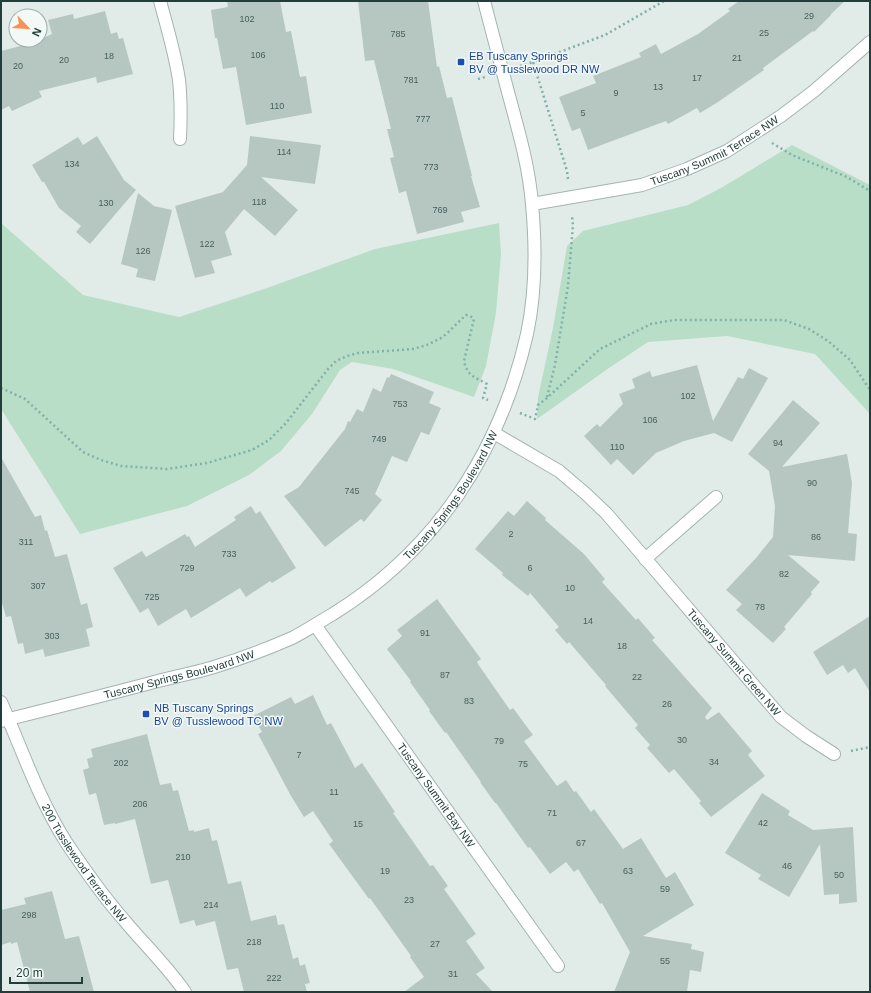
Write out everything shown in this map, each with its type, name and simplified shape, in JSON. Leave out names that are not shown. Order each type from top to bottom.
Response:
[{"type":"street","points":[[160,1],[178,80],[181,107],[180,139]]},
{"type":"street","name":"Tuscany Springs Boulevard NW","points":[[5,720],[213,667],[260,652],[294,637],[353,601],[375,584],[412,552],[450,508],[472,474],[494,433],[505,408],[513,385],[527,332],[534,288],[534,243],[529,178],[522,143],[484,1]]},
{"type":"street","name":"Tuscany Summit Terrace NW","points":[[532,204],[642,185],[687,169],[727,151],[782,116],[814,91],[870,42]]},
{"type":"street","name":"Tuscany Summit Green NW","points":[[494,433],[559,472],[586,494],[606,513],[781,717],[806,736],[834,754]]},
{"type":"street","points":[[645,559],[716,496]]},
{"type":"street","name":"Tuscany Summit Bay NW","points":[[315,625],[558,966]]},
{"type":"street","name":"200 Tusslewood Terrace NW","points":[[1,702],[5,720],[51,816],[66,842],[124,920],[153,951],[185,992]]},
{"type":"path","points":[[567,171],[533,62],[605,34],[664,1]]},
{"type":"path","points":[[755,132],[792,155],[847,177],[870,191]]},
{"type":"path","points":[[547,398],[555,365],[568,286],[572,225]]},
{"type":"path","points":[[1,388],[26,399],[83,452],[101,460],[121,466],[166,469],[207,463],[252,450],[269,440],[286,422],[336,361],[358,353],[413,349],[427,346],[443,337],[466,315],[474,319],[464,361],[465,368],[470,374],[487,384],[483,398],[535,419],[538,405],[600,349],[651,324],[674,320],[784,320],[809,328],[828,341],[850,360],[870,390]]},
{"type":"green space","points":[[792,145],[870,185],[870,414],[815,354],[727,336],[648,342],[537,419],[538,397],[553,328],[567,246],[583,231],[688,205],[721,188]]},
{"type":"green space","points":[[1,223],[83,295],[179,317],[267,288],[375,249],[499,223],[501,254],[496,313],[486,366],[474,397],[393,369],[352,362],[340,370],[312,414],[281,451],[249,475],[187,506],[80,534],[1,409]]},
{"type":"building","points":[[227,1],[280,1],[286,32],[291,31],[300,77],[306,76],[312,113],[246,125],[236,67],[223,69],[217,38],[215,38],[211,10],[228,7]]},
{"type":"building","points":[[358,1],[428,1],[437,67],[439,66],[447,98],[452,97],[480,207],[461,212],[464,222],[417,234],[406,191],[399,193],[390,158],[394,157],[387,129],[391,129],[374,60],[365,61]]},
{"type":"building","points":[[739,1],[845,1],[814,32],[813,31],[763,68],[764,70],[700,113],[697,108],[668,124],[666,121],[588,150],[580,128],[572,131],[559,97],[596,83],[593,76],[641,57],[639,53],[656,44],[661,54],[698,34],[730,11],[728,9]]},
{"type":"building","points":[[105,11],[111,34],[117,32],[119,39],[123,38],[133,74],[97,83],[96,77],[39,91],[42,97],[12,111],[9,106],[1,110],[1,51],[13,48],[48,48],[48,36],[52,34],[48,20],[73,14],[74,19]]},
{"type":"building","points":[[97,136],[124,180],[136,190],[90,244],[76,232],[81,226],[59,208],[32,165],[78,137],[83,145]]},
{"type":"building","points":[[250,136],[321,145],[315,184],[261,177],[298,210],[275,236],[244,209],[225,232],[232,255],[211,261],[215,273],[195,278],[175,206],[223,192],[247,165]]},
{"type":"building","points":[[138,193],[154,206],[172,210],[155,281],[136,277],[138,269],[121,264]]},
{"type":"building","points":[[697,365],[713,421],[738,377],[743,379],[749,368],[768,378],[732,442],[714,433],[684,441],[656,453],[633,475],[617,459],[611,465],[584,436],[597,424],[600,427],[623,404],[619,394],[635,388],[632,379],[650,371],[652,377]]},
{"type":"building","points":[[391,374],[434,392],[429,403],[441,408],[429,435],[421,432],[407,462],[392,456],[375,494],[382,500],[364,522],[361,519],[325,547],[284,496],[299,487],[345,429],[348,421],[350,422],[357,409],[363,412],[373,388],[381,392],[387,377],[389,378]]},
{"type":"building","points":[[793,400],[820,423],[782,467],[847,454],[852,483],[848,533],[857,534],[855,561],[788,555],[820,582],[811,592],[812,594],[784,627],[786,629],[773,643],[736,610],[742,604],[726,590],[756,558],[773,537],[775,506],[769,471],[748,454]]},
{"type":"building","points":[[1,457],[35,517],[41,515],[45,531],[47,530],[55,557],[67,554],[81,605],[87,603],[93,627],[86,629],[90,646],[45,657],[43,649],[25,654],[23,643],[18,644],[11,616],[6,617],[1,599]]},
{"type":"building","points":[[527,501],[546,518],[545,520],[584,554],[605,579],[602,582],[636,620],[638,618],[655,638],[652,640],[712,708],[705,717],[707,720],[719,712],[752,751],[748,755],[765,776],[711,817],[699,803],[701,801],[674,769],[669,773],[647,748],[650,745],[635,728],[638,725],[569,642],[567,644],[555,630],[559,627],[530,593],[528,596],[502,575],[503,573],[475,549],[508,511],[514,516]]},
{"type":"building","points":[[251,506],[256,514],[260,511],[296,568],[272,583],[270,581],[246,597],[240,588],[191,618],[186,609],[158,626],[148,608],[140,613],[113,568],[142,551],[146,557],[185,534],[187,537],[189,536],[195,547],[236,520],[234,517]]},
{"type":"building","points":[[437,599],[481,659],[477,662],[510,710],[513,708],[533,735],[524,741],[557,786],[566,780],[591,812],[594,809],[623,849],[641,838],[666,878],[675,872],[694,905],[643,936],[692,944],[691,949],[704,952],[701,972],[690,970],[687,992],[614,992],[630,952],[602,903],[600,904],[578,869],[574,872],[566,862],[550,874],[530,847],[528,848],[495,803],[446,732],[445,733],[429,711],[430,710],[410,682],[411,681],[387,649],[402,636],[397,630]]},
{"type":"building","points":[[870,616],[870,692],[855,668],[848,673],[843,665],[827,675],[813,652]]},
{"type":"building","points":[[313,695],[327,725],[331,723],[355,768],[362,763],[395,812],[393,813],[430,866],[433,865],[448,886],[444,889],[476,934],[466,941],[485,968],[476,974],[493,992],[404,992],[424,977],[370,898],[369,899],[329,844],[333,841],[313,811],[304,817],[258,734],[262,732],[253,716],[291,697],[295,704]]},
{"type":"building","points":[[147,734],[160,785],[171,783],[173,791],[178,790],[189,831],[194,830],[194,832],[209,828],[212,841],[217,840],[228,884],[241,881],[251,921],[276,915],[278,925],[284,924],[293,959],[298,957],[300,966],[305,964],[310,983],[305,984],[307,992],[244,992],[238,968],[227,970],[215,921],[196,926],[194,920],[180,924],[168,880],[151,884],[135,819],[104,825],[96,793],[89,795],[83,770],[89,768],[87,759],[93,757],[91,749]]},
{"type":"building","points":[[762,793],[790,811],[788,815],[813,830],[853,827],[857,902],[839,904],[839,894],[824,895],[820,844],[789,897],[758,879],[761,875],[725,853]]},
{"type":"building","points":[[52,891],[65,939],[79,936],[94,992],[30,992],[17,942],[1,945],[1,910],[26,904],[24,898]]},
{"type":"place","name":"EB Tuscany Springs BV @ Tusslewood DR NW","points":[[461,62]]},
{"type":"place","name":"NB Tuscany Springs BV @ Tusslewood TC NW","points":[[146,714]]}]
